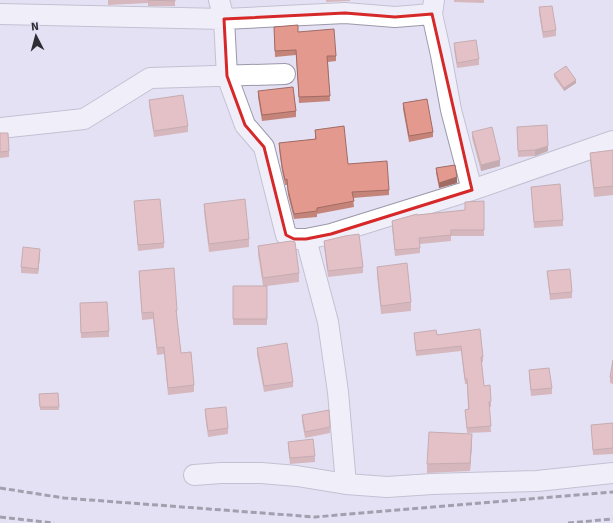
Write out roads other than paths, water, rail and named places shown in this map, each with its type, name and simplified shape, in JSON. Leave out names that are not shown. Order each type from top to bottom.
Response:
[{"type":"street","points":[[219,0],[224,19],[227,76],[245,124],[264,147],[286,235],[294,239],[306,239],[331,234],[472,190],[613,141]]},
{"type":"street","points":[[0,14],[224,19],[345,13],[395,17],[433,7],[451,110],[472,190]]},
{"type":"street","points":[[0,128],[84,118],[150,78],[284,74]]},
{"type":"street","points":[[306,239],[328,322],[338,392],[346,484]]},
{"type":"street","points":[[194,475],[261,473],[297,476],[346,484],[387,486],[537,481],[613,473]]},
{"type":"railway","points":[[0,488],[64,498],[315,517],[613,492]]},
{"type":"railway","points":[[0,517],[54,523]]},
{"type":"railway","points":[[568,523],[613,519]]}]
